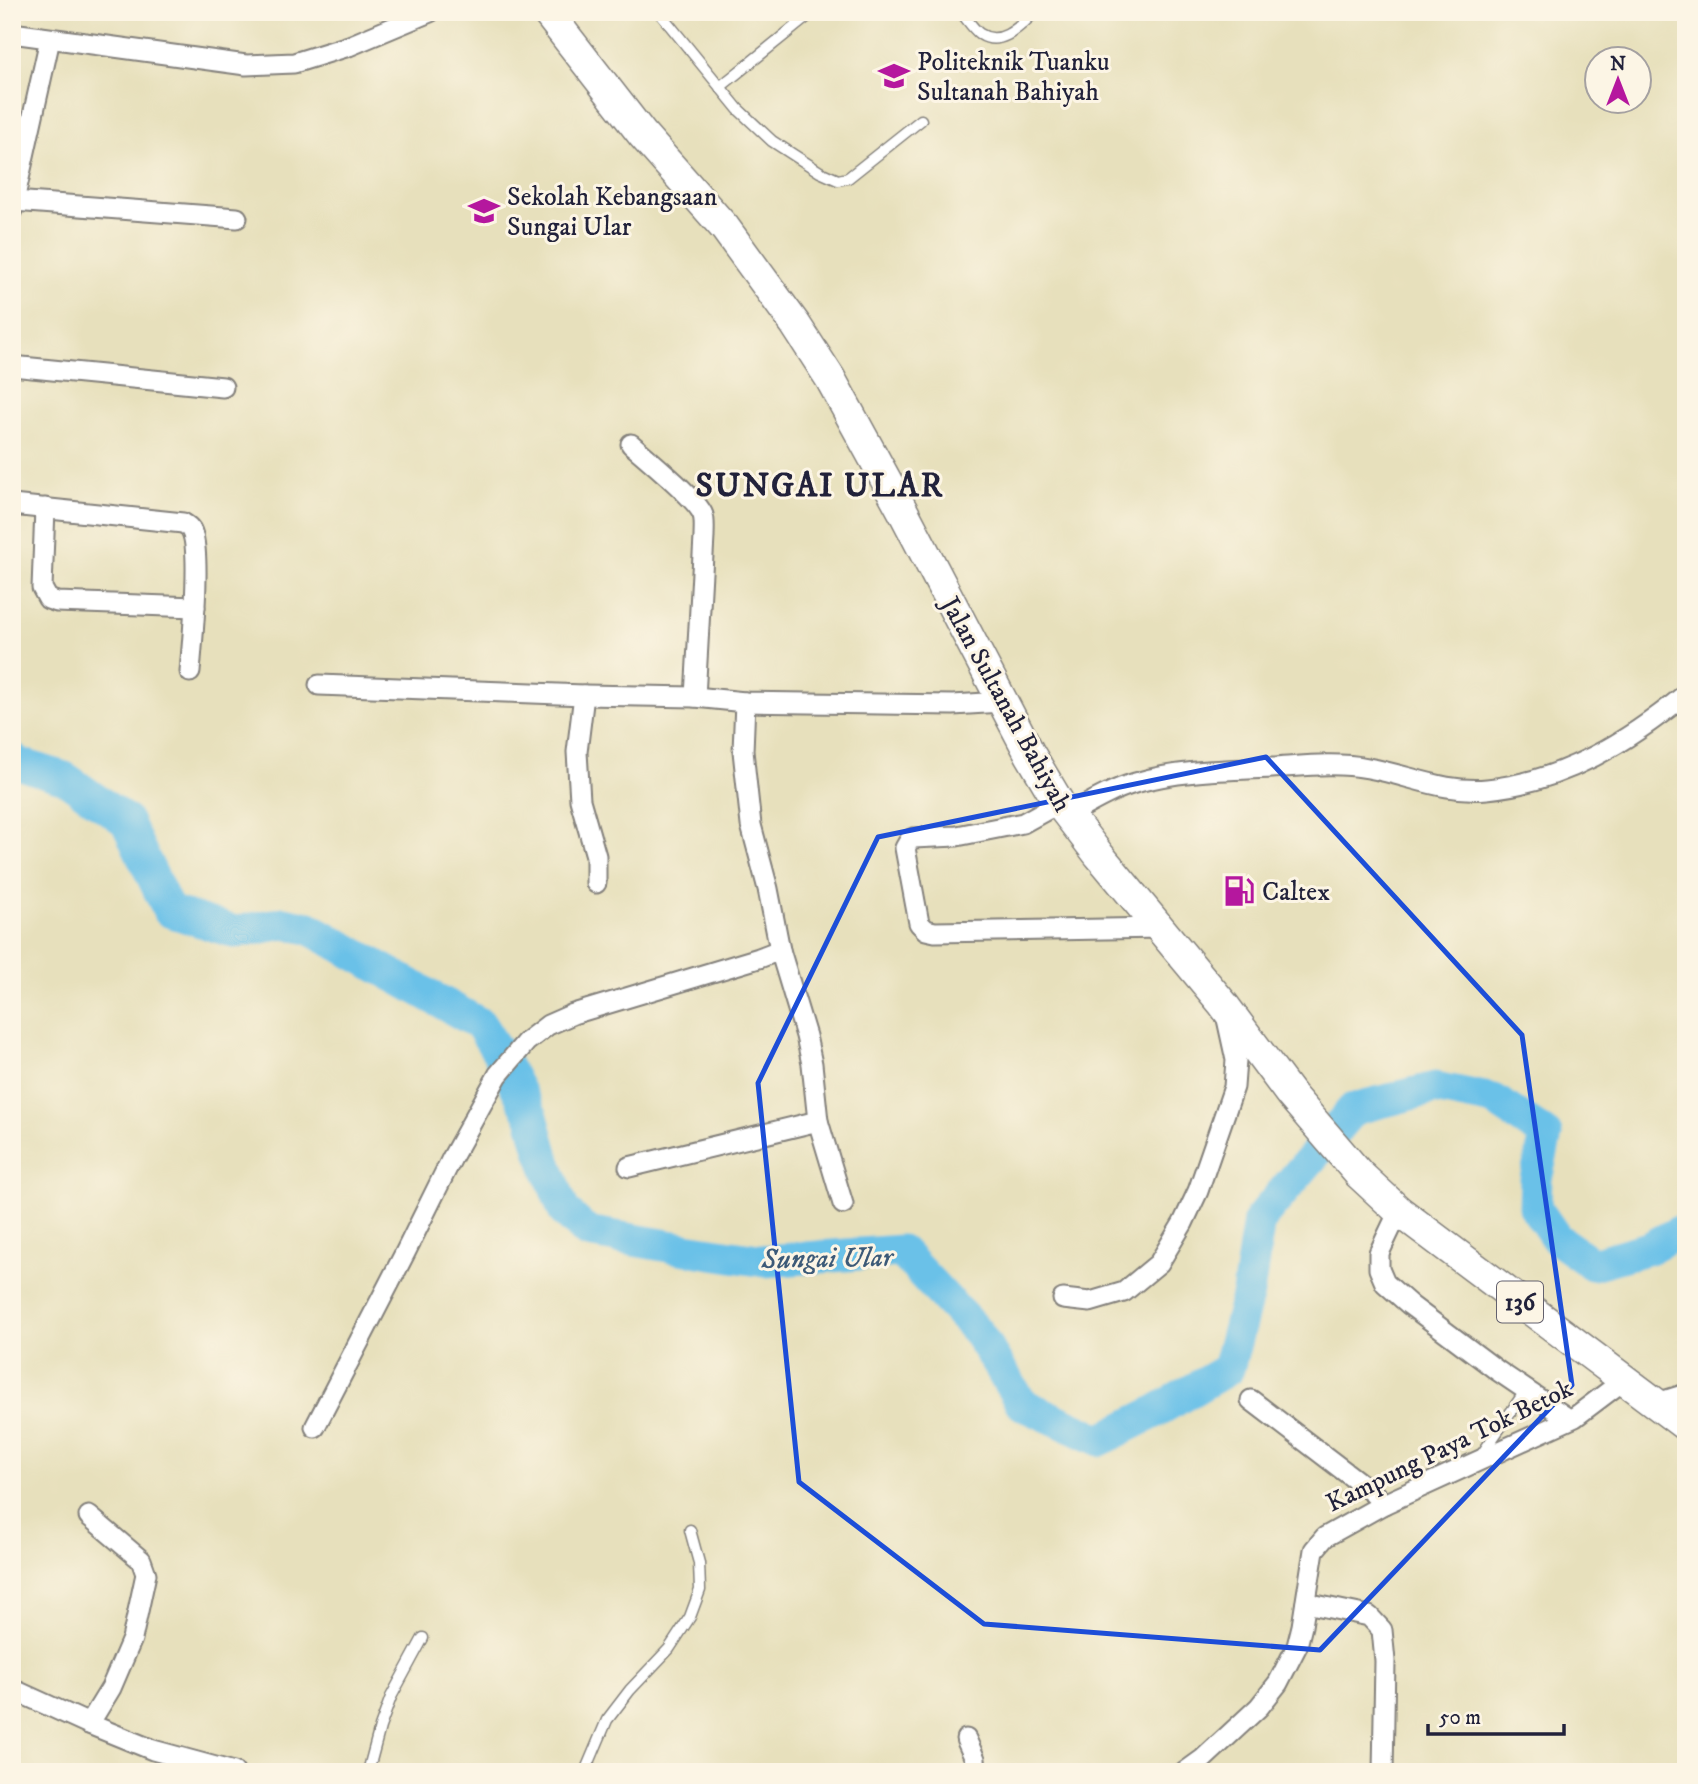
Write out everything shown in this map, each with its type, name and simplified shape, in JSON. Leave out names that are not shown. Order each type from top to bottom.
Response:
[{"type":"main road","name":"Jalan Sultanah Bahiyah","points":[[547,12],[642,134],[724,228],[795,324],[830,378],[1002,702],[1064,809],[1223,1004],[1291,1095],[1359,1174],[1399,1211],[1686,1426]]},
{"type":"street","points":[[12,33],[247,65],[293,63],[349,46],[430,12]]},
{"type":"street","points":[[50,39],[13,205],[237,218]]},
{"type":"street","points":[[12,366],[223,387]]},
{"type":"street","points":[[631,444],[699,507],[703,516],[695,697]]},
{"type":"street","points":[[12,505],[183,523],[189,527],[196,554],[190,672]]},
{"type":"street","points":[[46,508],[42,587],[48,599],[57,602],[195,607]]},
{"type":"street","points":[[318,685],[695,697],[745,702],[953,705],[1002,702]]},
{"type":"street","points":[[1161,928],[926,930],[919,923],[905,848],[913,838],[957,836],[1023,823],[1135,783],[1187,772],[1330,765],[1366,767],[1439,787],[1462,790],[1509,786],[1572,767],[1607,750],[1656,719],[1686,694]]},
{"type":"street","points":[[584,695],[577,752],[580,800],[596,856],[596,883]]},
{"type":"street","points":[[745,702],[743,751],[751,825],[780,950],[806,1036],[818,1121],[843,1204]]},
{"type":"street","points":[[315,1427],[452,1158],[498,1075],[526,1042],[548,1025],[573,1014],[780,950]]},
{"type":"street","points":[[1063,1299],[1090,1302],[1124,1292],[1158,1263],[1183,1223],[1198,1191],[1234,1087],[1235,1050],[1223,1004]]},
{"type":"street","points":[[629,1167],[818,1121]]},
{"type":"street","points":[[1399,1211],[1379,1253],[1379,1269],[1385,1283],[1410,1305],[1569,1419]]},
{"type":"street","name":"Kampung Paya Tok Betok","points":[[1185,1772],[1203,1759],[1259,1707],[1278,1683],[1297,1646],[1314,1550],[1325,1537],[1384,1504],[1569,1419],[1602,1398],[1623,1380]]},
{"type":"street","points":[[1657,1403],[1686,1394]]},
{"type":"street","points":[[1251,1400],[1384,1504]]},
{"type":"street","points":[[89,1516],[141,1560],[146,1574],[132,1639],[111,1688],[89,1724]]},
{"type":"street","points":[[1306,1603],[1369,1616],[1382,1630],[1385,1661],[1383,1772]]},
{"type":"street","points":[[12,1689],[153,1749],[234,1772]]},
{"type":"street","points":[[966,1739],[975,1759],[976,1772]]},
{"type":"lane","points":[[659,12],[738,108],[772,141],[820,172],[838,180],[848,178],[921,120]]},
{"type":"lane","points":[[720,87],[813,12]]},
{"type":"lane","points":[[961,12],[979,34],[989,38],[1001,38],[1035,12]]},
{"type":"lane","points":[[1478,1460],[1526,1390]]},
{"type":"lane","points":[[585,1772],[607,1720],[630,1690],[669,1649],[690,1617],[700,1590],[699,1563],[690,1530]]},
{"type":"lane","points":[[368,1772],[391,1697],[424,1638]]},
{"type":"highlighted area","points":[[1266,757],[1522,1035],[1572,1385],[1320,1650],[984,1624],[799,1482],[758,1083],[878,837]]},
{"type":"waterway","name":"Sungai Ular","points":[[12,758],[20,764],[65,778],[126,821],[169,911],[235,932],[284,923],[309,928],[480,1024],[532,1117],[542,1153],[564,1211],[587,1232],[765,1261],[901,1251],[978,1333],[1022,1404],[1100,1440],[1155,1412],[1228,1369],[1248,1293],[1259,1220],[1353,1109],[1435,1088],[1494,1100],[1546,1135],[1536,1179],[1535,1207],[1557,1239],[1592,1264],[1649,1248],[1686,1228]]},
{"type":"place","name":"Politeknik Tuanku Sultanah Bahiyah","points":[[894,76]]},
{"type":"place","name":"Sekolah Kebangsaan Sungai Ular","points":[[484,211]]},
{"type":"place","name":"Caltex","points":[[1239,891]]},
{"type":"district","name":"SUNGAI ULAR","points":[[820,484]]}]
